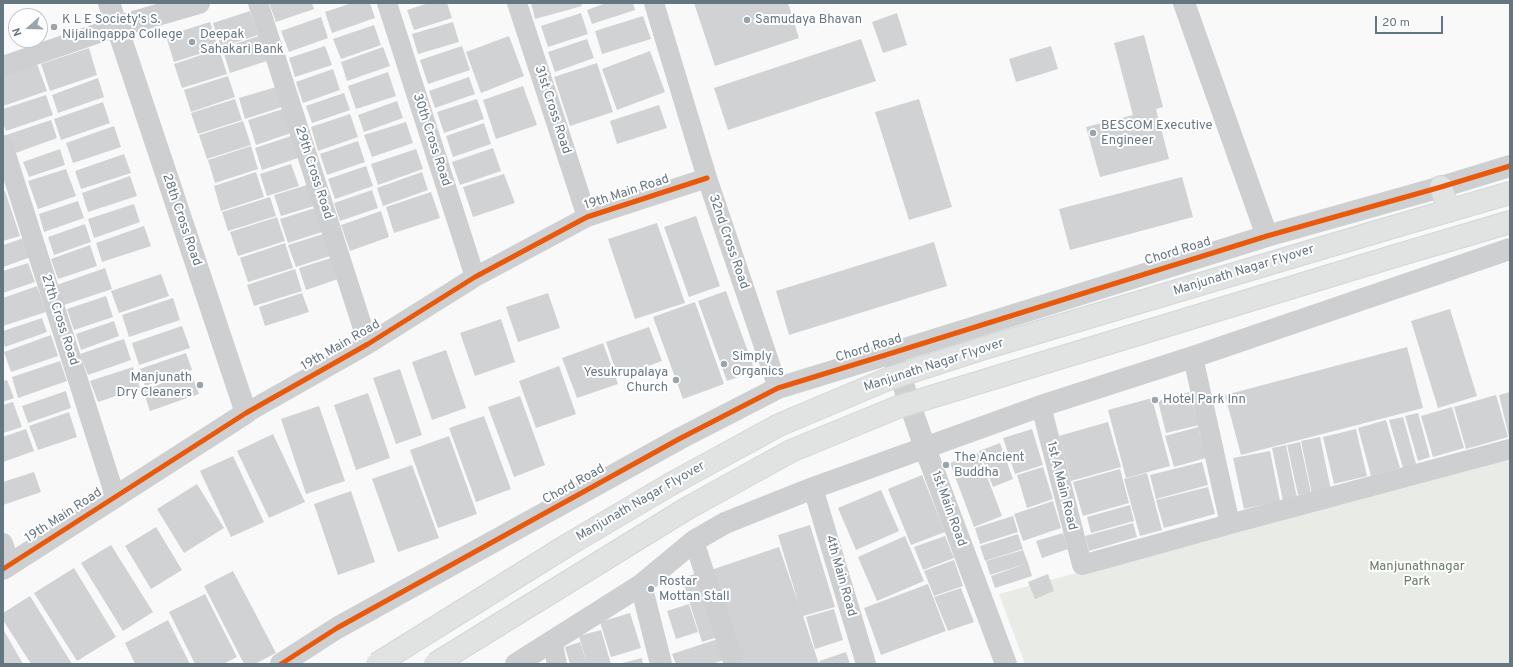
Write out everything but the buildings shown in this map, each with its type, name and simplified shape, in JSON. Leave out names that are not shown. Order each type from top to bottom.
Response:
[{"type":"main road","points":[[1441,187],[1449,211]]},
{"type":"main road","name":"Manjunath Nagar Flyover","points":[[377,664],[566,546],[671,484],[778,425],[888,378],[1510,193]]},
{"type":"main road","points":[[435,664],[686,509],[791,451],[898,407],[1510,222]]},
{"type":"street","name":"28th Cross Road","points":[[109,3],[246,413]]},
{"type":"street","points":[[3,66],[116,27],[198,3]]},
{"type":"street","name":"29th Cross Road","points":[[258,3],[368,344]]},
{"type":"street","name":"30th Cross Road","points":[[388,3],[475,277]]},
{"type":"street","name":"31st Cross Road","points":[[517,3],[587,217]]},
{"type":"street","name":"32nd Cross Road","points":[[654,3],[707,178],[778,388]]},
{"type":"street","points":[[1184,3],[1267,236]]},
{"type":"street","name":"27th Cross Road","points":[[3,145],[115,496]]},
{"type":"street","name":"Chord Road","points":[[281,664],[337,628],[679,439],[778,388],[1267,236],[1510,166]]},
{"type":"street","name":"19th Main Road","points":[[6,567],[246,413],[368,344],[475,277],[587,217],[707,178]]},
{"type":"street","points":[[516,664],[641,585],[694,541],[725,523],[813,488],[1041,406],[1193,357],[1510,249]]},
{"type":"street","name":"1st Main Road","points":[[892,353],[1006,664]]},
{"type":"street","points":[[1193,357],[1230,524],[1510,449]]},
{"type":"street","name":"1st A Main Road","points":[[1041,406],[1082,565],[1230,524]]},
{"type":"street","name":"4th Main Road","points":[[813,488],[866,664]]},
{"type":"street","points":[[694,541],[734,664]]},
{"type":"street","points":[[3,543],[6,567]]},
{"type":"street","points":[[641,585],[661,664]]},
{"type":"street","points":[[552,642],[557,664]]},
{"type":"green space","name":"Manjunathnagar Park","points":[[1510,455],[1510,664],[1025,664],[999,594]]},
{"type":"cycle path","points":[[281,664],[337,628],[679,439],[778,388],[1267,236],[1510,166]]},
{"type":"cycle path","points":[[3,569],[246,413],[368,344],[475,277],[587,217],[707,178]]},
{"type":"place","name":"Samudaya Bhavan","points":[[747,20]]},
{"type":"place","name":"K L E Society's S. Nijalingappa College","points":[[54,27]]},
{"type":"place","name":"Deepak Sahakari Bank","points":[[192,42]]},
{"type":"place","name":"BESCOM Executive Engineer","points":[[1093,133]]},
{"type":"place","name":"Simply Organics","points":[[724,364]]},
{"type":"place","name":"Yesukrupalaya Church","points":[[676,380]]},
{"type":"place","name":"Manjunath Dry Cleaners","points":[[200,385]]},
{"type":"place","name":"Hotel Park Inn","points":[[1155,400]]},
{"type":"place","name":"The Ancient Buddha","points":[[946,465]]},
{"type":"place","name":"Rostar Mottan Stall","points":[[651,589]]}]
